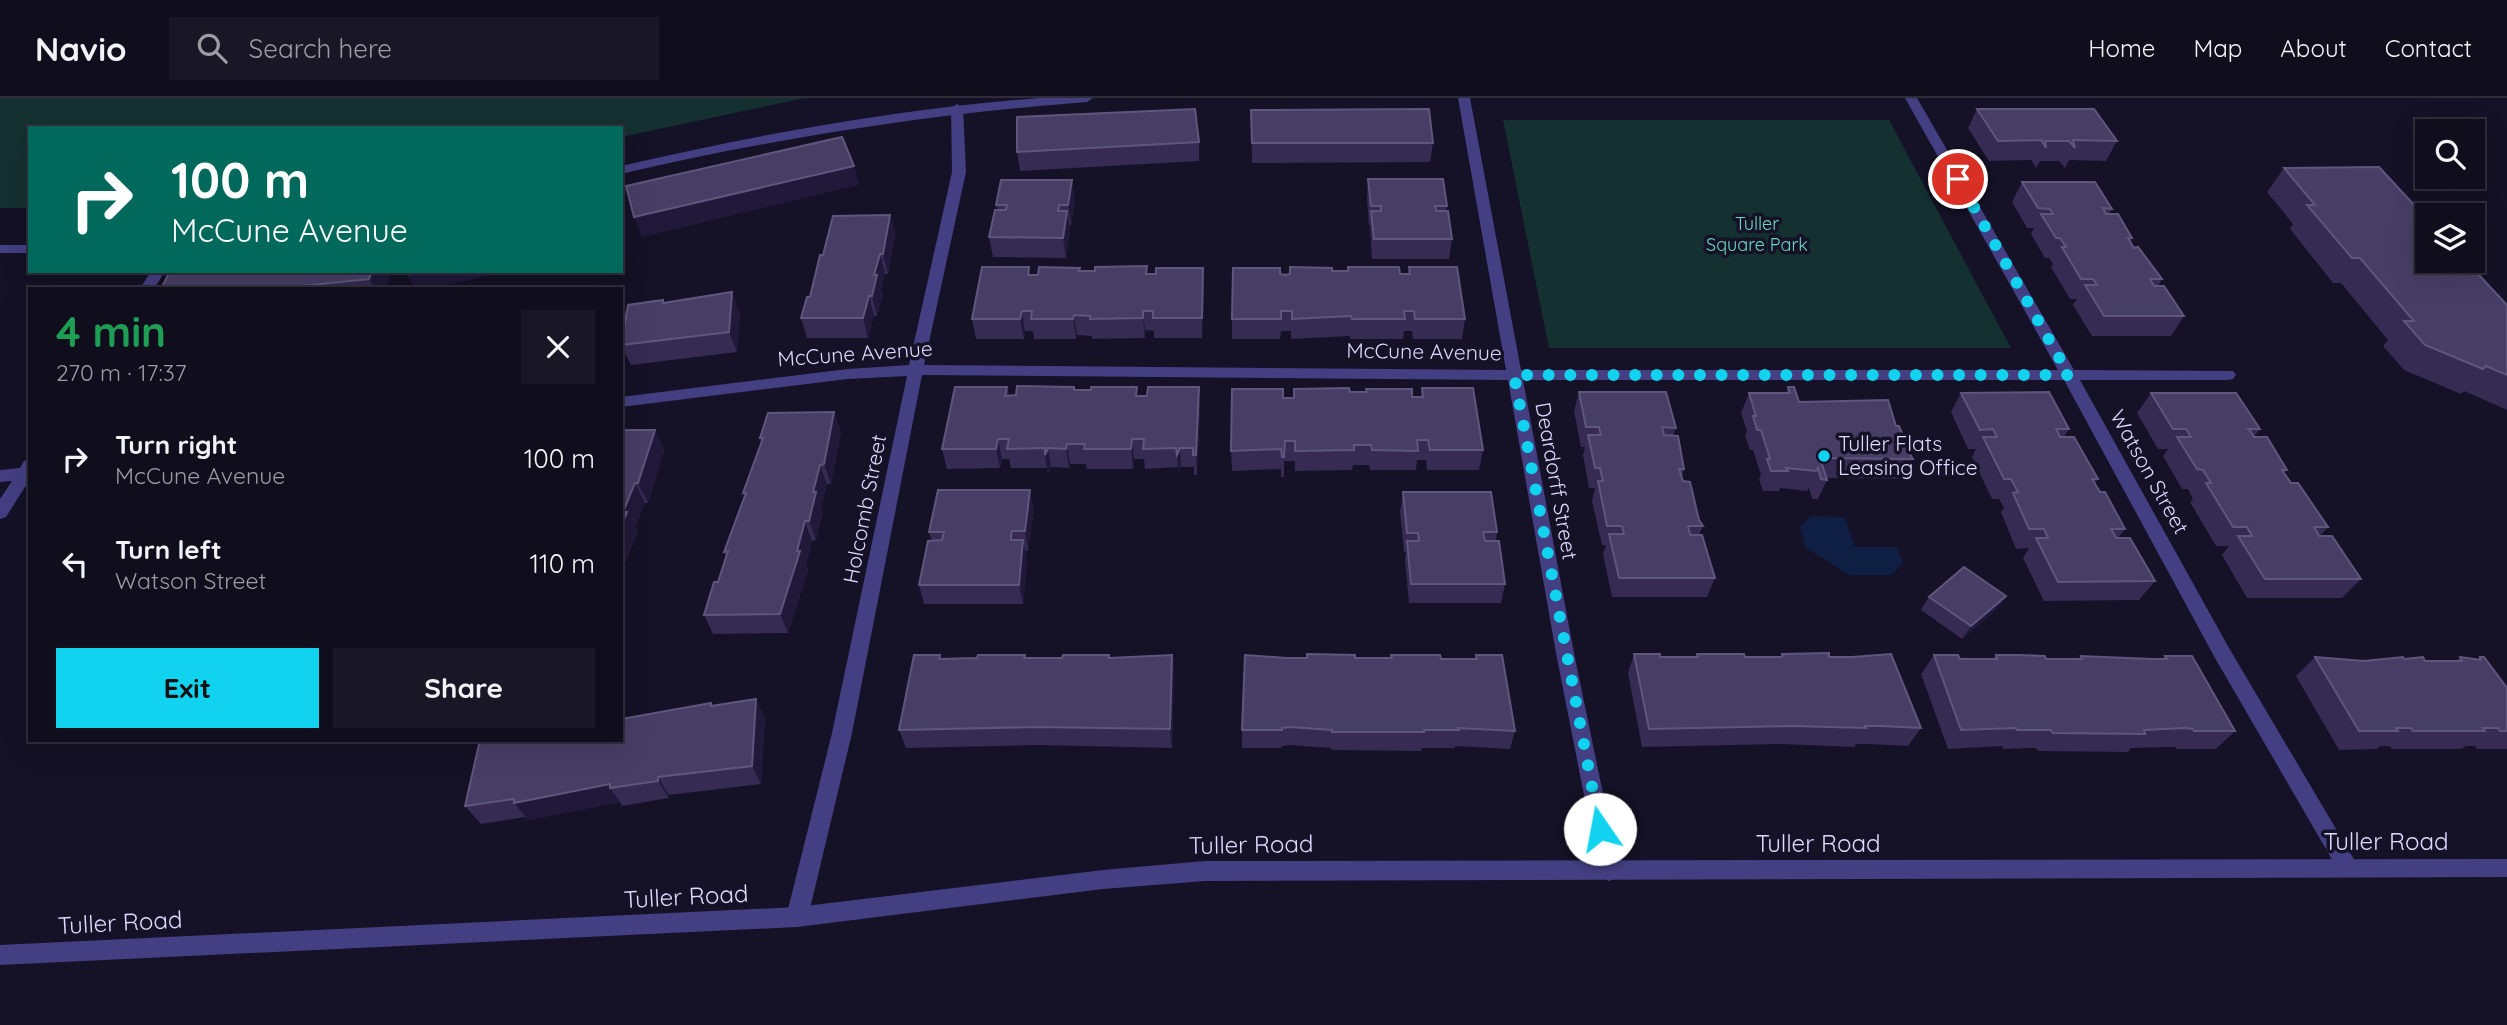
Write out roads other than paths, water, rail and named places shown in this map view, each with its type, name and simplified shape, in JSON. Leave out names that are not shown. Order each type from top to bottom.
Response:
[{"type":"street","points":[[623,170],[798,131],[957,108],[1087,98]]},
{"type":"street","name":"Deardorff Street","points":[[1464,98],[1567,666],[1609,871]]},
{"type":"street","name":"Watson Street","points":[[1911,98],[2069,375],[2222,653],[2348,868]]},
{"type":"street","name":"Holcomb Street","points":[[797,918],[842,733],[916,370],[960,172],[957,108]]},
{"type":"street","points":[[0,249],[28,248]]},
{"type":"street","name":"McCune Avenue","points":[[623,402],[848,374],[916,370],[1514,375],[2228,375]]},
{"type":"street","points":[[0,476],[28,471]]},
{"type":"street","points":[[0,513],[28,471]]},
{"type":"street","name":"Tuller Road","points":[[0,955],[797,918],[1160,874],[1311,869],[1609,871],[2507,868]]},
{"type":"water","points":[[1811,516],[1845,517],[1855,547],[1897,547],[1903,563],[1892,575],[1849,575],[1806,548],[1800,527]]},
{"type":"place","name":"Tuller Flats Leasing Office","points":[[1824,456]]},
{"type":"park label","name":"Tuller Square Park","points":[[1757,234]]}]
